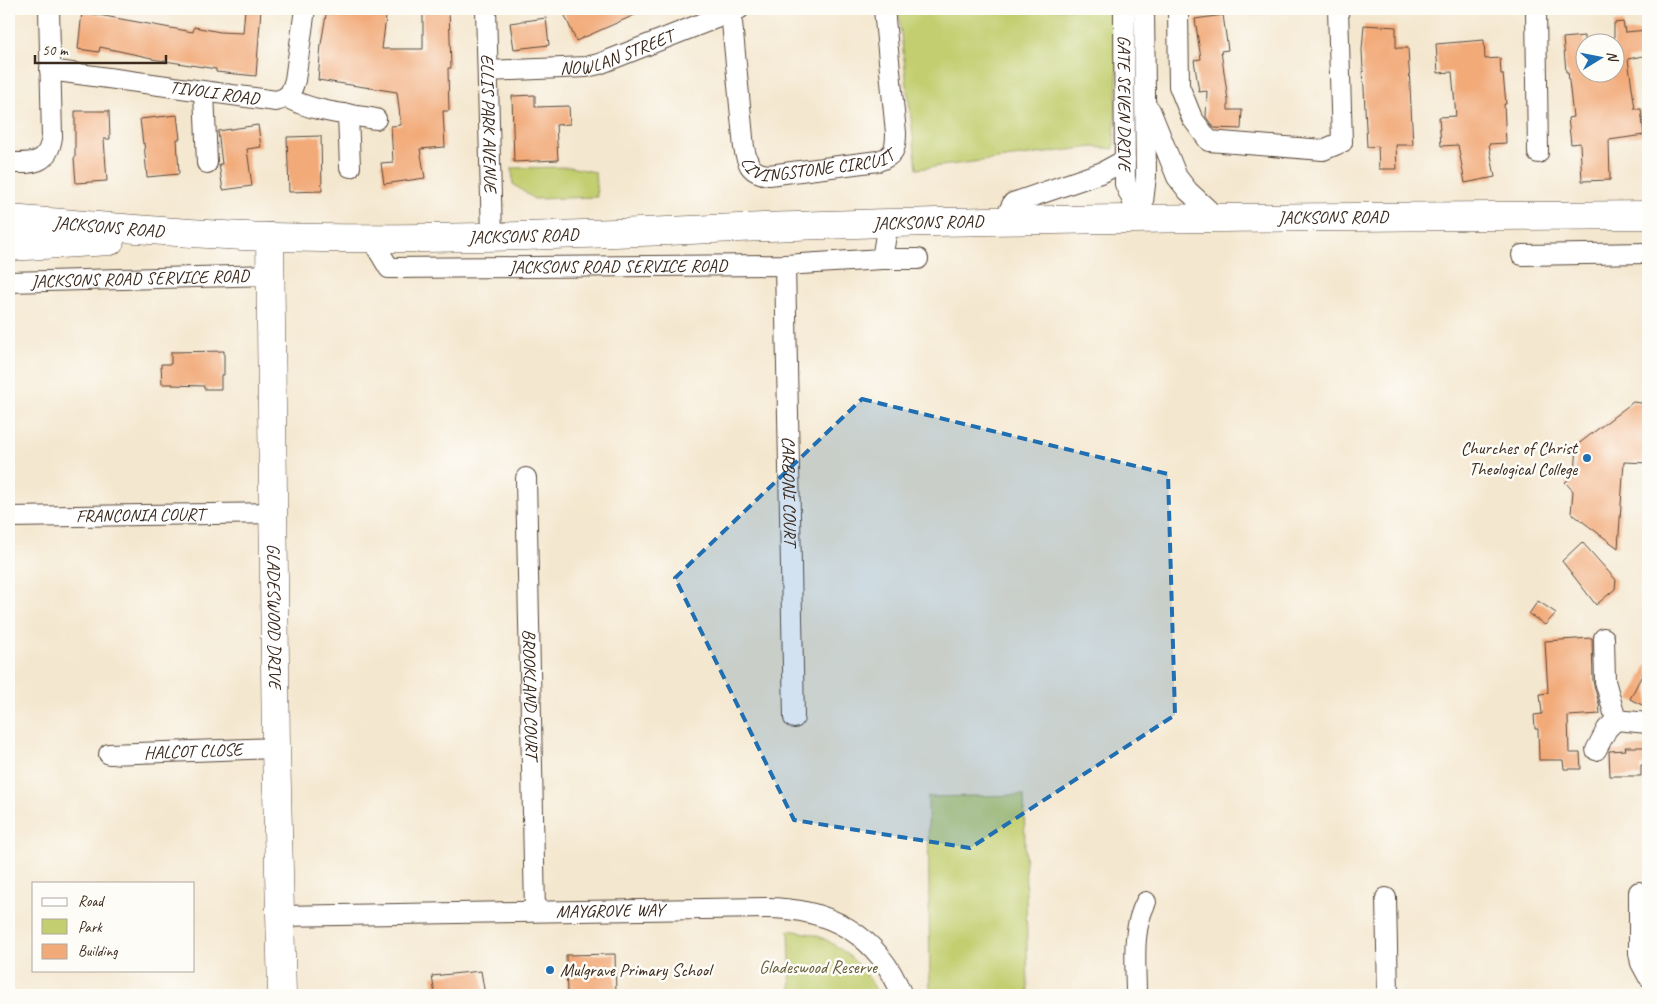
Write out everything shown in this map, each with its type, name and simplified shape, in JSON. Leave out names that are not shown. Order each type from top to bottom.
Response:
[{"type":"main road","name":"JACKSONS ROAD","points":[[9,219],[208,234],[371,238],[492,236],[888,223],[1217,218],[1648,215]]},
{"type":"main road","name":"JACKSONS ROAD","points":[[9,247],[208,234]]},
{"type":"main road","name":"GLADESWOOD DRIVE","points":[[270,237],[276,748],[282,995]]},
{"type":"street","points":[[9,163],[32,163],[44,158],[50,148],[52,137],[49,9]]},
{"type":"street","points":[[305,9],[295,80],[291,93],[286,97],[310,107],[376,119]]},
{"type":"street","name":"ELLIS PARK AVENUE","points":[[486,9],[492,236]]},
{"type":"street","name":"LIVINGSTONE CIRCUIT","points":[[735,10],[744,148],[751,168],[760,174],[769,175],[878,161],[887,158],[893,153],[896,144],[896,133],[884,9]]},
{"type":"street","name":"GATE SEVEN DRIVE","points":[[1124,9],[1125,184],[1141,219]]},
{"type":"street","name":"GATE SEVEN DRIVE","points":[[1141,219],[1146,183],[1144,9]]},
{"type":"street","points":[[1178,9],[1179,86],[1192,118],[1209,141],[1323,150],[1342,142],[1338,9]]},
{"type":"street","points":[[1536,9],[1538,153]]},
{"type":"street","name":"NOWLAN STREET","points":[[488,71],[586,67],[599,64],[735,10]]},
{"type":"street","name":"TIVOLI ROAD","points":[[50,70],[276,101],[286,97]]},
{"type":"street","points":[[204,92],[207,163]]},
{"type":"street","name":"GATE SEVEN DRIVE","points":[[1145,94],[1153,119],[1177,177],[1188,191],[1217,218]]},
{"type":"street","points":[[348,114],[350,167]]},
{"type":"street","points":[[1004,221],[1013,203],[1103,172],[1125,160]]},
{"type":"street","points":[[882,259],[888,223]]},
{"type":"street","name":"JACKSONS ROAD SERVICE ROAD","points":[[371,238],[389,268],[784,265],[882,259],[918,259]]},
{"type":"street","points":[[1522,255],[1648,253]]},
{"type":"street","name":"CARBONI COURT","points":[[784,265],[794,718]]},
{"type":"street","name":"JACKSONS ROAD SERVICE ROAD","points":[[9,282],[271,275]]},
{"type":"street","name":"BROOKLAND COURT","points":[[526,478],[534,911]]},
{"type":"street","name":"FRANCONIA COURT","points":[[9,517],[273,513]]},
{"type":"street","points":[[1604,638],[1605,680],[1616,720]]},
{"type":"street","points":[[1596,750],[1606,729],[1616,720],[1648,723]]},
{"type":"street","name":"HALCOT CLOSE","points":[[109,754],[276,748]]},
{"type":"street","points":[[1639,892],[1639,953],[1641,963],[1648,976]]},
{"type":"street","points":[[1386,898],[1388,995]]},
{"type":"street","points":[[1136,995],[1135,937],[1139,917],[1146,902]]},
{"type":"street","name":"MAYGROVE WAY","points":[[280,916],[784,908],[811,912],[841,924],[868,944],[888,967],[902,995]]},
{"type":"highlighted area","points":[[862,399],[1168,474],[1175,715],[970,848],[794,820],[675,578]]},
{"type":"green space","points":[[898,9],[1120,9],[1114,149],[1093,147],[917,169]]},
{"type":"green space","points":[[570,167],[595,172],[597,197],[534,199],[513,184],[512,168]]},
{"type":"green space","points":[[1024,795],[1028,995],[930,995],[928,797]]},
{"type":"green space","name":"Gladeswood Reserve","points":[[789,930],[817,936],[838,947],[862,969],[878,995],[791,995]]},
{"type":"building","points":[[245,9],[261,9],[256,76],[216,72],[216,69],[152,59],[100,47],[99,52],[78,49],[82,12],[193,32],[194,27],[220,32],[243,33]]},
{"type":"building","points":[[327,9],[387,9],[382,49],[423,49],[423,9],[449,9],[451,68],[448,68],[449,111],[443,111],[445,147],[420,149],[425,178],[384,184],[381,163],[393,162],[391,126],[401,125],[397,92],[318,80],[321,44]]},
{"type":"building","points":[[562,9],[648,9],[576,41]]},
{"type":"building","points":[[1223,15],[1228,50],[1221,51],[1228,110],[1242,110],[1241,129],[1214,128],[1206,117],[1207,91],[1199,92],[1194,60],[1201,59],[1195,19]]},
{"type":"building","points":[[546,18],[549,45],[514,49],[510,23]]},
{"type":"building","points":[[1623,22],[1625,32],[1648,30],[1648,55],[1628,59],[1635,109],[1641,109],[1644,135],[1609,140],[1610,180],[1582,181],[1580,143],[1571,144],[1568,118],[1573,117],[1563,38],[1574,37],[1574,82],[1624,82],[1624,32],[1614,32],[1614,23]]},
{"type":"building","points":[[1364,25],[1396,27],[1396,48],[1408,48],[1413,145],[1396,145],[1397,169],[1379,169],[1378,146],[1367,147],[1362,50]]},
{"type":"building","points":[[1484,40],[1485,59],[1500,58],[1506,104],[1504,104],[1506,143],[1489,144],[1495,177],[1465,183],[1458,145],[1441,146],[1439,117],[1456,116],[1452,72],[1438,73],[1436,44]]},
{"type":"building","points":[[535,95],[535,107],[569,106],[570,124],[556,125],[558,160],[514,162],[512,96]]},
{"type":"building","points":[[75,111],[109,111],[110,139],[104,139],[107,181],[76,183],[74,158]]},
{"type":"building","points":[[177,115],[180,139],[177,139],[179,174],[147,177],[140,119]]},
{"type":"building","points":[[258,125],[261,147],[247,149],[252,186],[223,190],[219,164],[222,164],[218,131]]},
{"type":"building","points":[[321,136],[322,191],[289,192],[287,137]]},
{"type":"building","points":[[224,351],[224,375],[221,375],[221,389],[204,389],[204,386],[162,384],[161,364],[171,364],[171,352]]},
{"type":"building","points":[[1633,402],[1648,404],[1648,463],[1624,462],[1618,548],[1571,513],[1573,491],[1565,482],[1575,475],[1577,445]]},
{"type":"building","points":[[1582,542],[1616,580],[1615,589],[1596,605],[1562,561]]},
{"type":"building","points":[[1538,601],[1556,613],[1545,625],[1529,614]]},
{"type":"building","points":[[1592,638],[1593,681],[1600,714],[1568,716],[1569,753],[1580,753],[1581,769],[1564,769],[1563,760],[1539,760],[1538,729],[1535,729],[1534,715],[1542,714],[1540,694],[1548,693],[1545,641]]},
{"type":"building","points":[[1648,663],[1648,708],[1630,699]]},
{"type":"building","points":[[1625,747],[1648,747],[1648,765],[1641,765],[1641,776],[1610,776],[1609,751],[1626,750]]},
{"type":"building","points":[[615,954],[616,995],[567,995],[566,955]]},
{"type":"building","points":[[481,971],[485,995],[435,995],[432,976]]},
{"type":"place","name":"Churches of Christ Theological College","points":[[1587,458]]},
{"type":"place","name":"Mulgrave Primary School","points":[[550,970]]}]
